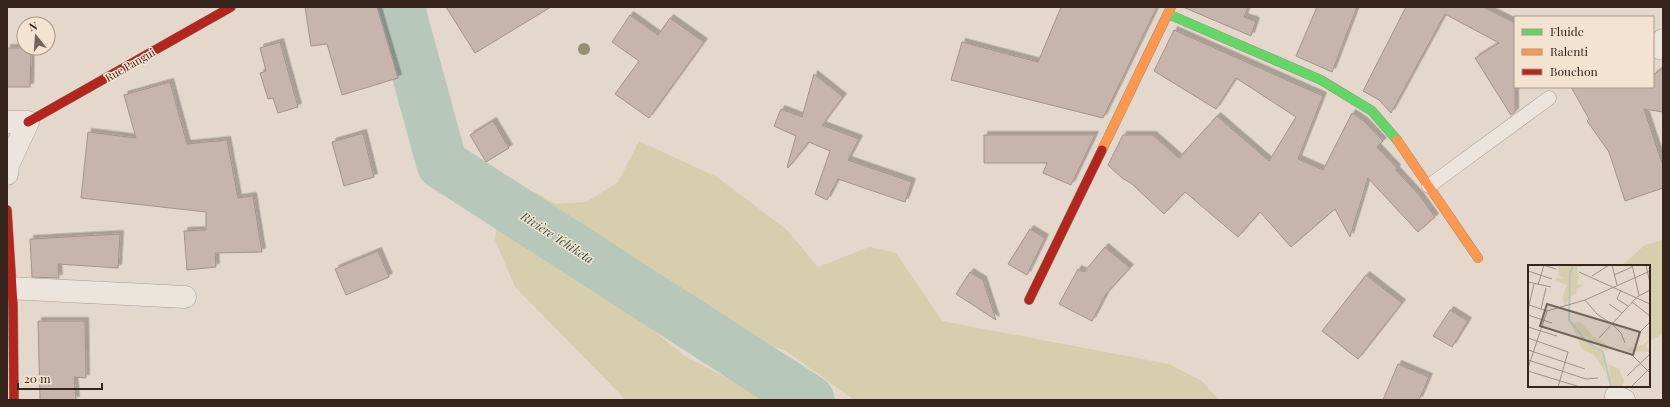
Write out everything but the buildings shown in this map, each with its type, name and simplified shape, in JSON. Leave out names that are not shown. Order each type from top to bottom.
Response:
[{"type":"street","name":"Rue Pangui","points":[[28,122],[231,7]]},
{"type":"street","points":[[1029,300],[1169,11],[1321,80],[1372,111],[1392,131],[1478,258]]},
{"type":"street","points":[[7,122],[28,122],[8,165],[7,174]]},
{"type":"street","points":[[7,210],[15,367],[14,400]]},
{"type":"street","points":[[10,288],[185,297]]},
{"type":"lane","points":[[1429,186],[1549,98]]},
{"type":"shaded area","points":[[639,141],[717,177],[787,230],[818,267],[869,247],[896,253],[942,321],[1169,364],[1202,381],[1219,400],[854,400],[786,351],[701,321],[549,213],[533,191],[556,204],[586,202],[618,182]]},
{"type":"shaded area","points":[[497,221],[572,264],[686,357],[770,400],[626,400],[515,287],[495,240]]},
{"type":"shaded area","points":[[1663,240],[1663,334],[1650,340],[1650,265],[1622,265],[1645,245]]},
{"type":"waterway","name":"Rivière Tchiketa","points":[[399,7],[442,164],[809,400]]},
{"type":"traffic: fast","points":[[1168,14],[1321,80],[1372,111],[1397,140]]},
{"type":"traffic: slow","points":[[1102,150],[1171,7]]},
{"type":"traffic: slow","points":[[1397,140],[1478,258]]},
{"type":"traffic: jam","points":[[28,122],[231,7]]},
{"type":"traffic: jam","points":[[1029,300],[1102,150]]},
{"type":"traffic: jam","points":[[7,210],[13,305],[14,400]]}]
